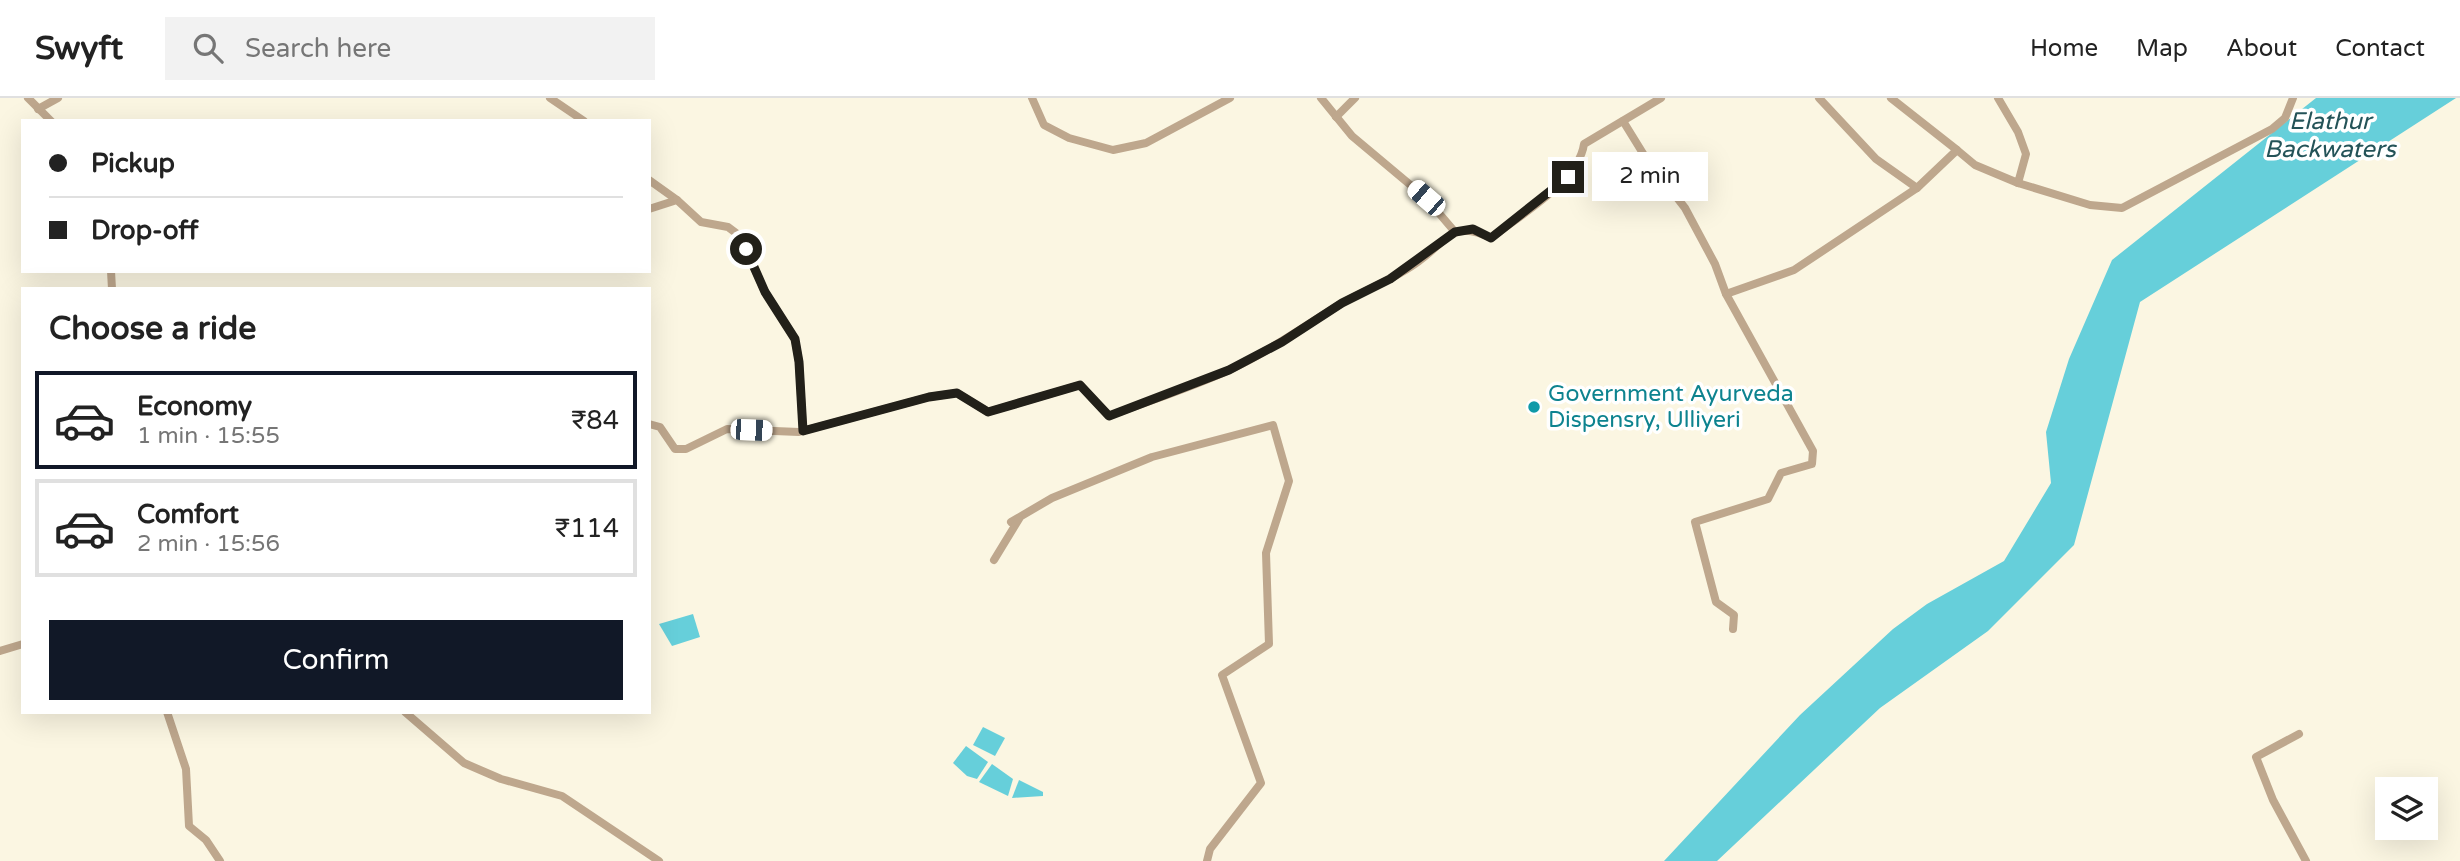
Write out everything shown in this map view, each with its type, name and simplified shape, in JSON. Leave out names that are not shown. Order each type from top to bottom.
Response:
[{"type":"street","points":[[28,98],[49,119]]},
{"type":"street","points":[[38,109],[58,98]]},
{"type":"street","points":[[550,98],[581,119]]},
{"type":"street","points":[[1032,98],[1044,125],[1069,138],[1113,150],[1146,143],[1230,98]]},
{"type":"street","points":[[1321,98],[1352,136],[1426,198],[1455,232]]},
{"type":"street","points":[[1336,117],[1355,98]]},
{"type":"street","points":[[651,425],[660,427],[675,449],[686,449],[727,429],[803,431],[929,397],[957,393],[988,412],[1080,385],[1109,416],[1240,364],[1342,303],[1399,274],[1455,232],[1473,229],[1491,238],[1568,177],[1582,157],[1584,144],[1661,98]]},
{"type":"street","points":[[1819,98],[1876,159],[1917,188]]},
{"type":"street","points":[[1891,98],[1975,165],[2018,183],[2090,205],[2122,208],[2272,129],[2286,118],[2293,98]]},
{"type":"street","points":[[1998,98],[2018,132],[2026,154],[2018,183]]},
{"type":"street","points":[[1623,121],[1644,155],[1685,208],[1715,264],[1726,294],[1813,451],[1812,464],[1781,473],[1768,499],[1695,522],[1716,602],[1734,615],[1733,629]]},
{"type":"street","points":[[1726,294],[1794,270],[1917,188],[1957,150]]},
{"type":"street","points":[[651,181],[701,222],[728,227],[740,236],[765,292],[795,339],[803,431]]},
{"type":"street","points":[[651,208],[677,200]]},
{"type":"street","points":[[1011,522],[1052,498],[1152,457],[1273,425],[1289,481],[1266,553],[1269,644],[1222,675],[1261,783],[1210,849],[1207,861]]},
{"type":"street","points":[[994,560],[1020,517]]},
{"type":"street","points":[[0,650],[21,645]]},
{"type":"street","points":[[168,714],[186,769],[189,827],[206,840],[220,861]]},
{"type":"street","points":[[407,714],[464,764],[501,779],[562,796],[659,861]]},
{"type":"street","points":[[2299,734],[2256,757],[2273,800],[2306,861]]},
{"type":"water","name":"Elathur Backwaters","points":[[2316,98],[2456,98],[2140,302],[2074,545],[1988,631],[1880,708],[1717,861],[1664,861],[1800,715],[1893,629],[1927,604],[2004,561],[2051,483],[2046,432],[2069,359],[2112,260]]},
{"type":"water","points":[[693,614],[700,637],[672,646],[659,624]]},
{"type":"water","points":[[983,727],[1005,738],[995,756],[973,745]]},
{"type":"water","points":[[966,746],[988,762],[977,779],[967,776],[953,763]]},
{"type":"water","points":[[992,764],[1013,779],[1008,796],[979,782]]},
{"type":"water","points":[[1019,780],[1043,792],[1043,796],[1012,798]]},
{"type":"place","name":"Government Ayurveda Dispensry, Ulliyeri","points":[[1534,407]]},
{"type":"route","points":[[746,249],[765,292],[795,339],[803,431],[929,397],[957,393],[988,412],[1080,385],[1109,416],[1229,370],[1282,342],[1342,303],[1418,262],[1455,232],[1473,229],[1491,238],[1568,177]]}]
